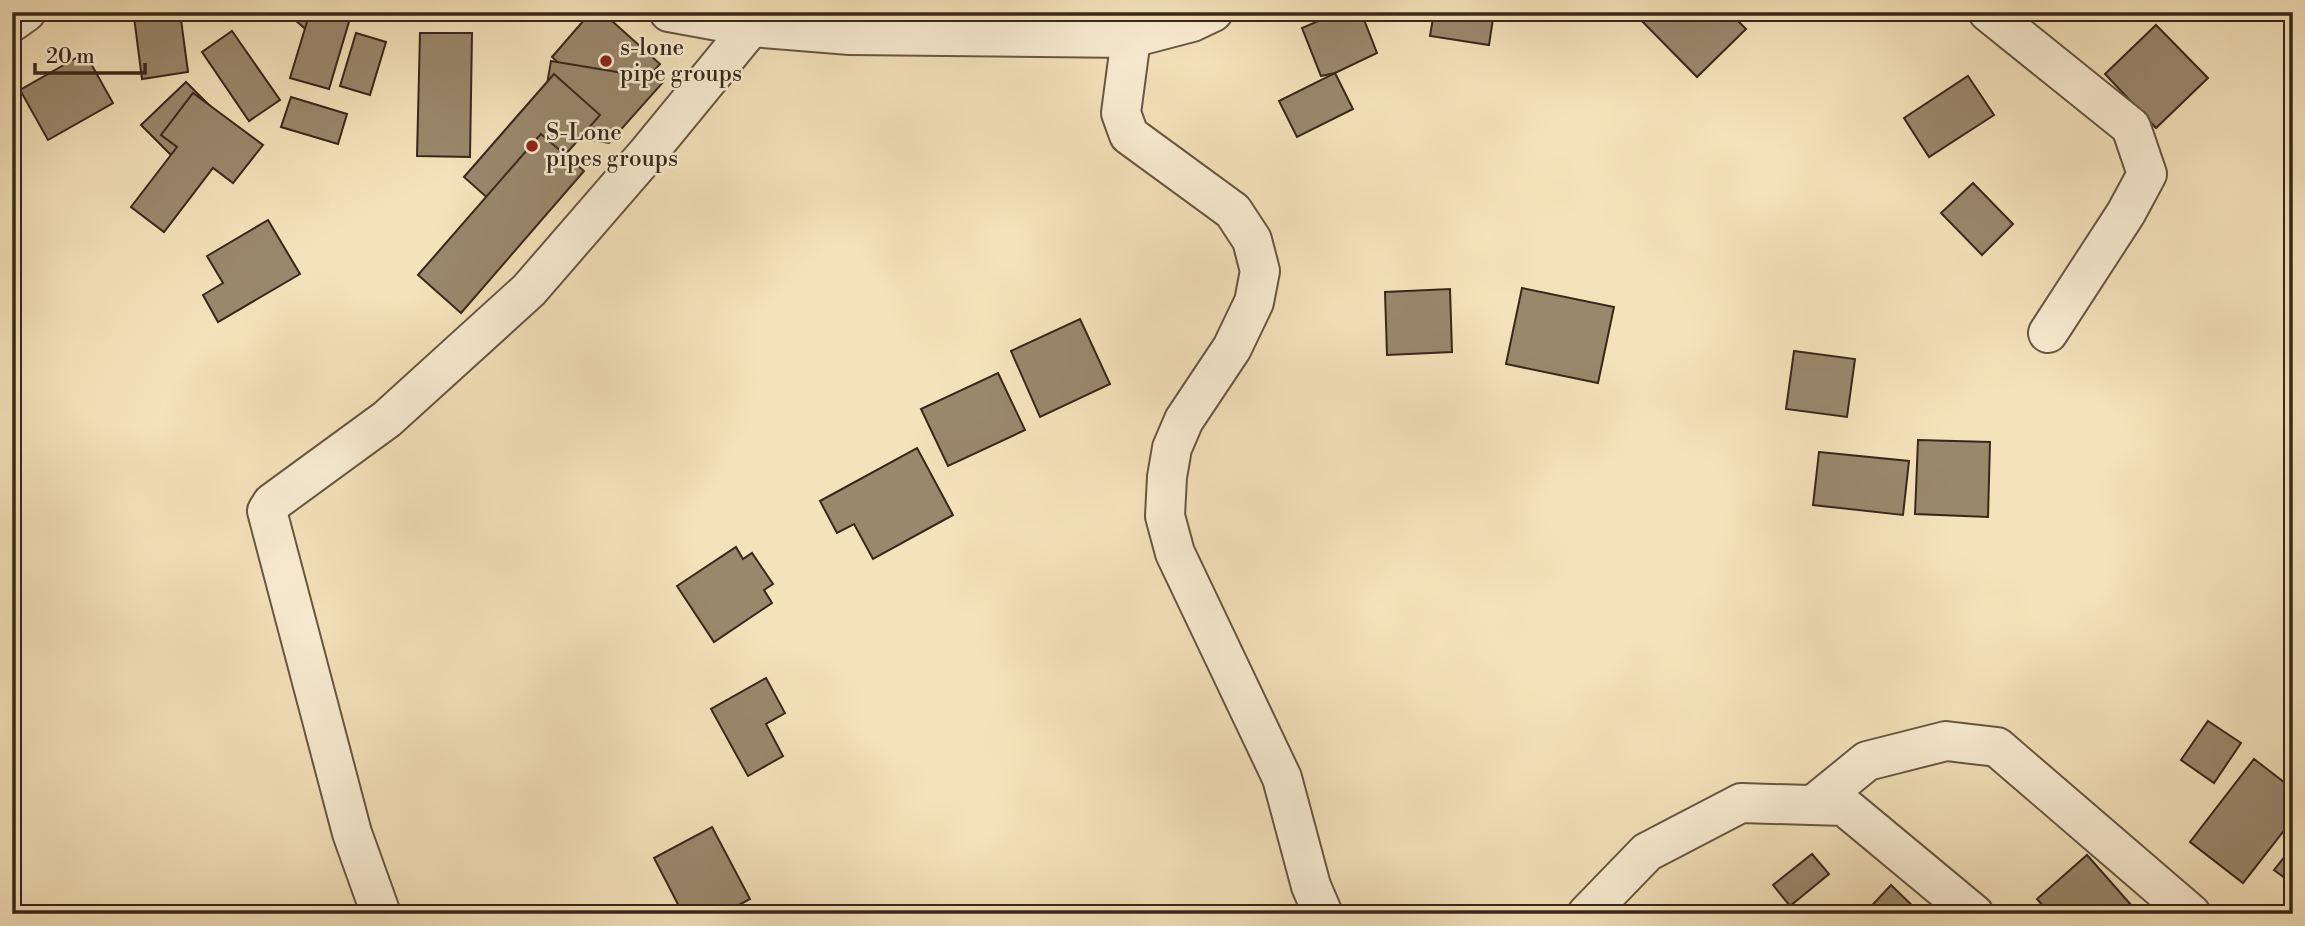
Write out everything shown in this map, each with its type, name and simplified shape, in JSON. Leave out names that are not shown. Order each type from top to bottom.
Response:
[{"type":"street","points":[[12,22],[26,12]]},
{"type":"street","points":[[669,12],[751,27],[850,36],[1131,38],[1192,22],[1213,12]]},
{"type":"street","points":[[1988,12],[2130,127],[2147,174],[2126,213],[2048,333]]},
{"type":"street","points":[[381,914],[352,833],[267,511],[272,503],[387,419],[529,290],[646,155],[751,27]]},
{"type":"street","points":[[1131,38],[1121,113],[1129,135],[1233,211],[1252,240],[1260,271],[1254,302],[1232,348],[1184,420],[1172,448],[1167,477],[1166,516],[1175,553],[1282,778],[1311,886],[1323,914]]},
{"type":"street","points":[[1813,805],[1867,761],[1946,740],[1997,747],[2191,914]]},
{"type":"street","points":[[1587,914],[1647,852],[1741,803],[1843,806],[1974,914]]},
{"type":"building","points":[[180,12],[188,72],[142,79],[134,17]]},
{"type":"building","points":[[299,12],[355,12],[325,46],[294,19]]},
{"type":"building","points":[[310,12],[343,12],[351,15],[329,89],[290,78]]},
{"type":"building","name":"s-lone pipe groups","points":[[591,12],[602,12],[660,64],[616,114],[552,57]]},
{"type":"building","points":[[1339,12],[1361,12],[1377,53],[1335,73],[1321,76],[1302,28]]},
{"type":"building","points":[[1434,12],[1494,12],[1489,45],[1430,36]]},
{"type":"building","points":[[1633,12],[1692,12],[1699,19],[1706,12],[1729,12],[1746,29],[1697,77]]},
{"type":"building","points":[[2156,25],[2208,78],[2156,128],[2105,74]]},
{"type":"building","points":[[232,31],[280,100],[249,121],[202,52]]},
{"type":"building","points":[[356,33],[386,42],[370,95],[340,86]]},
{"type":"building","points":[[420,33],[472,33],[470,157],[417,156]]},
{"type":"building","points":[[85,53],[113,103],[48,140],[20,90]]},
{"type":"building","points":[[551,61],[665,80],[609,143],[539,131]]},
{"type":"building","points":[[1335,73],[1353,109],[1297,137],[1279,101]]},
{"type":"building","name":"S-Lone pipes groups","points":[[554,74],[600,115],[510,218],[464,177]]},
{"type":"building","points":[[1968,76],[1994,115],[1929,157],[1904,118]]},
{"type":"building","points":[[186,82],[238,134],[193,177],[141,125]]},
{"type":"building","points":[[193,93],[263,145],[233,183],[213,168],[164,232],[131,207],[177,147],[161,135]]},
{"type":"building","points":[[291,97],[347,114],[338,144],[281,127]]},
{"type":"building","points":[[541,134],[584,171],[461,313],[418,275]]},
{"type":"building","points":[[1973,183],[2013,224],[1982,255],[1941,213]]},
{"type":"building","points":[[268,220],[300,274],[218,322],[203,295],[223,283],[207,256]]},
{"type":"building","points":[[1522,288],[1614,307],[1598,383],[1506,364]]},
{"type":"building","points":[[1450,289],[1452,352],[1387,355],[1385,292]]},
{"type":"building","points":[[1080,319],[1110,384],[1040,417],[1011,351]]},
{"type":"building","points":[[1794,351],[1855,359],[1847,417],[1786,409]]},
{"type":"building","points":[[998,373],[1025,430],[948,466],[921,409]]},
{"type":"building","points":[[1918,440],[1990,442],[1988,517],[1915,514]]},
{"type":"building","points":[[917,448],[953,515],[873,559],[854,524],[837,533],[820,501]]},
{"type":"building","points":[[1819,452],[1909,461],[1903,515],[1813,505]]},
{"type":"building","points":[[736,547],[743,559],[752,553],[773,584],[764,590],[772,603],[714,642],[677,586]]},
{"type":"building","points":[[766,678],[785,713],[766,724],[783,756],[748,776],[711,709]]},
{"type":"building","points":[[2208,721],[2241,743],[2214,783],[2181,760]]},
{"type":"building","points":[[2254,759],[2293,789],[2293,819],[2243,883],[2190,842]]},
{"type":"building","points":[[712,827],[750,899],[722,914],[683,914],[654,858]]},
{"type":"building","points":[[2293,846],[2293,884],[2274,870]]},
{"type":"building","points":[[1812,854],[1829,874],[1790,906],[1773,885]]},
{"type":"building","points":[[2087,855],[2132,906],[2124,914],[2050,914],[2037,899]]},
{"type":"building","points":[[1891,885],[1921,914],[1864,914]]},
{"type":"place","name":"s-lone pipe groups","points":[[606,61]]},
{"type":"place","name":"S-Lone pipes groups","points":[[532,146]]}]
